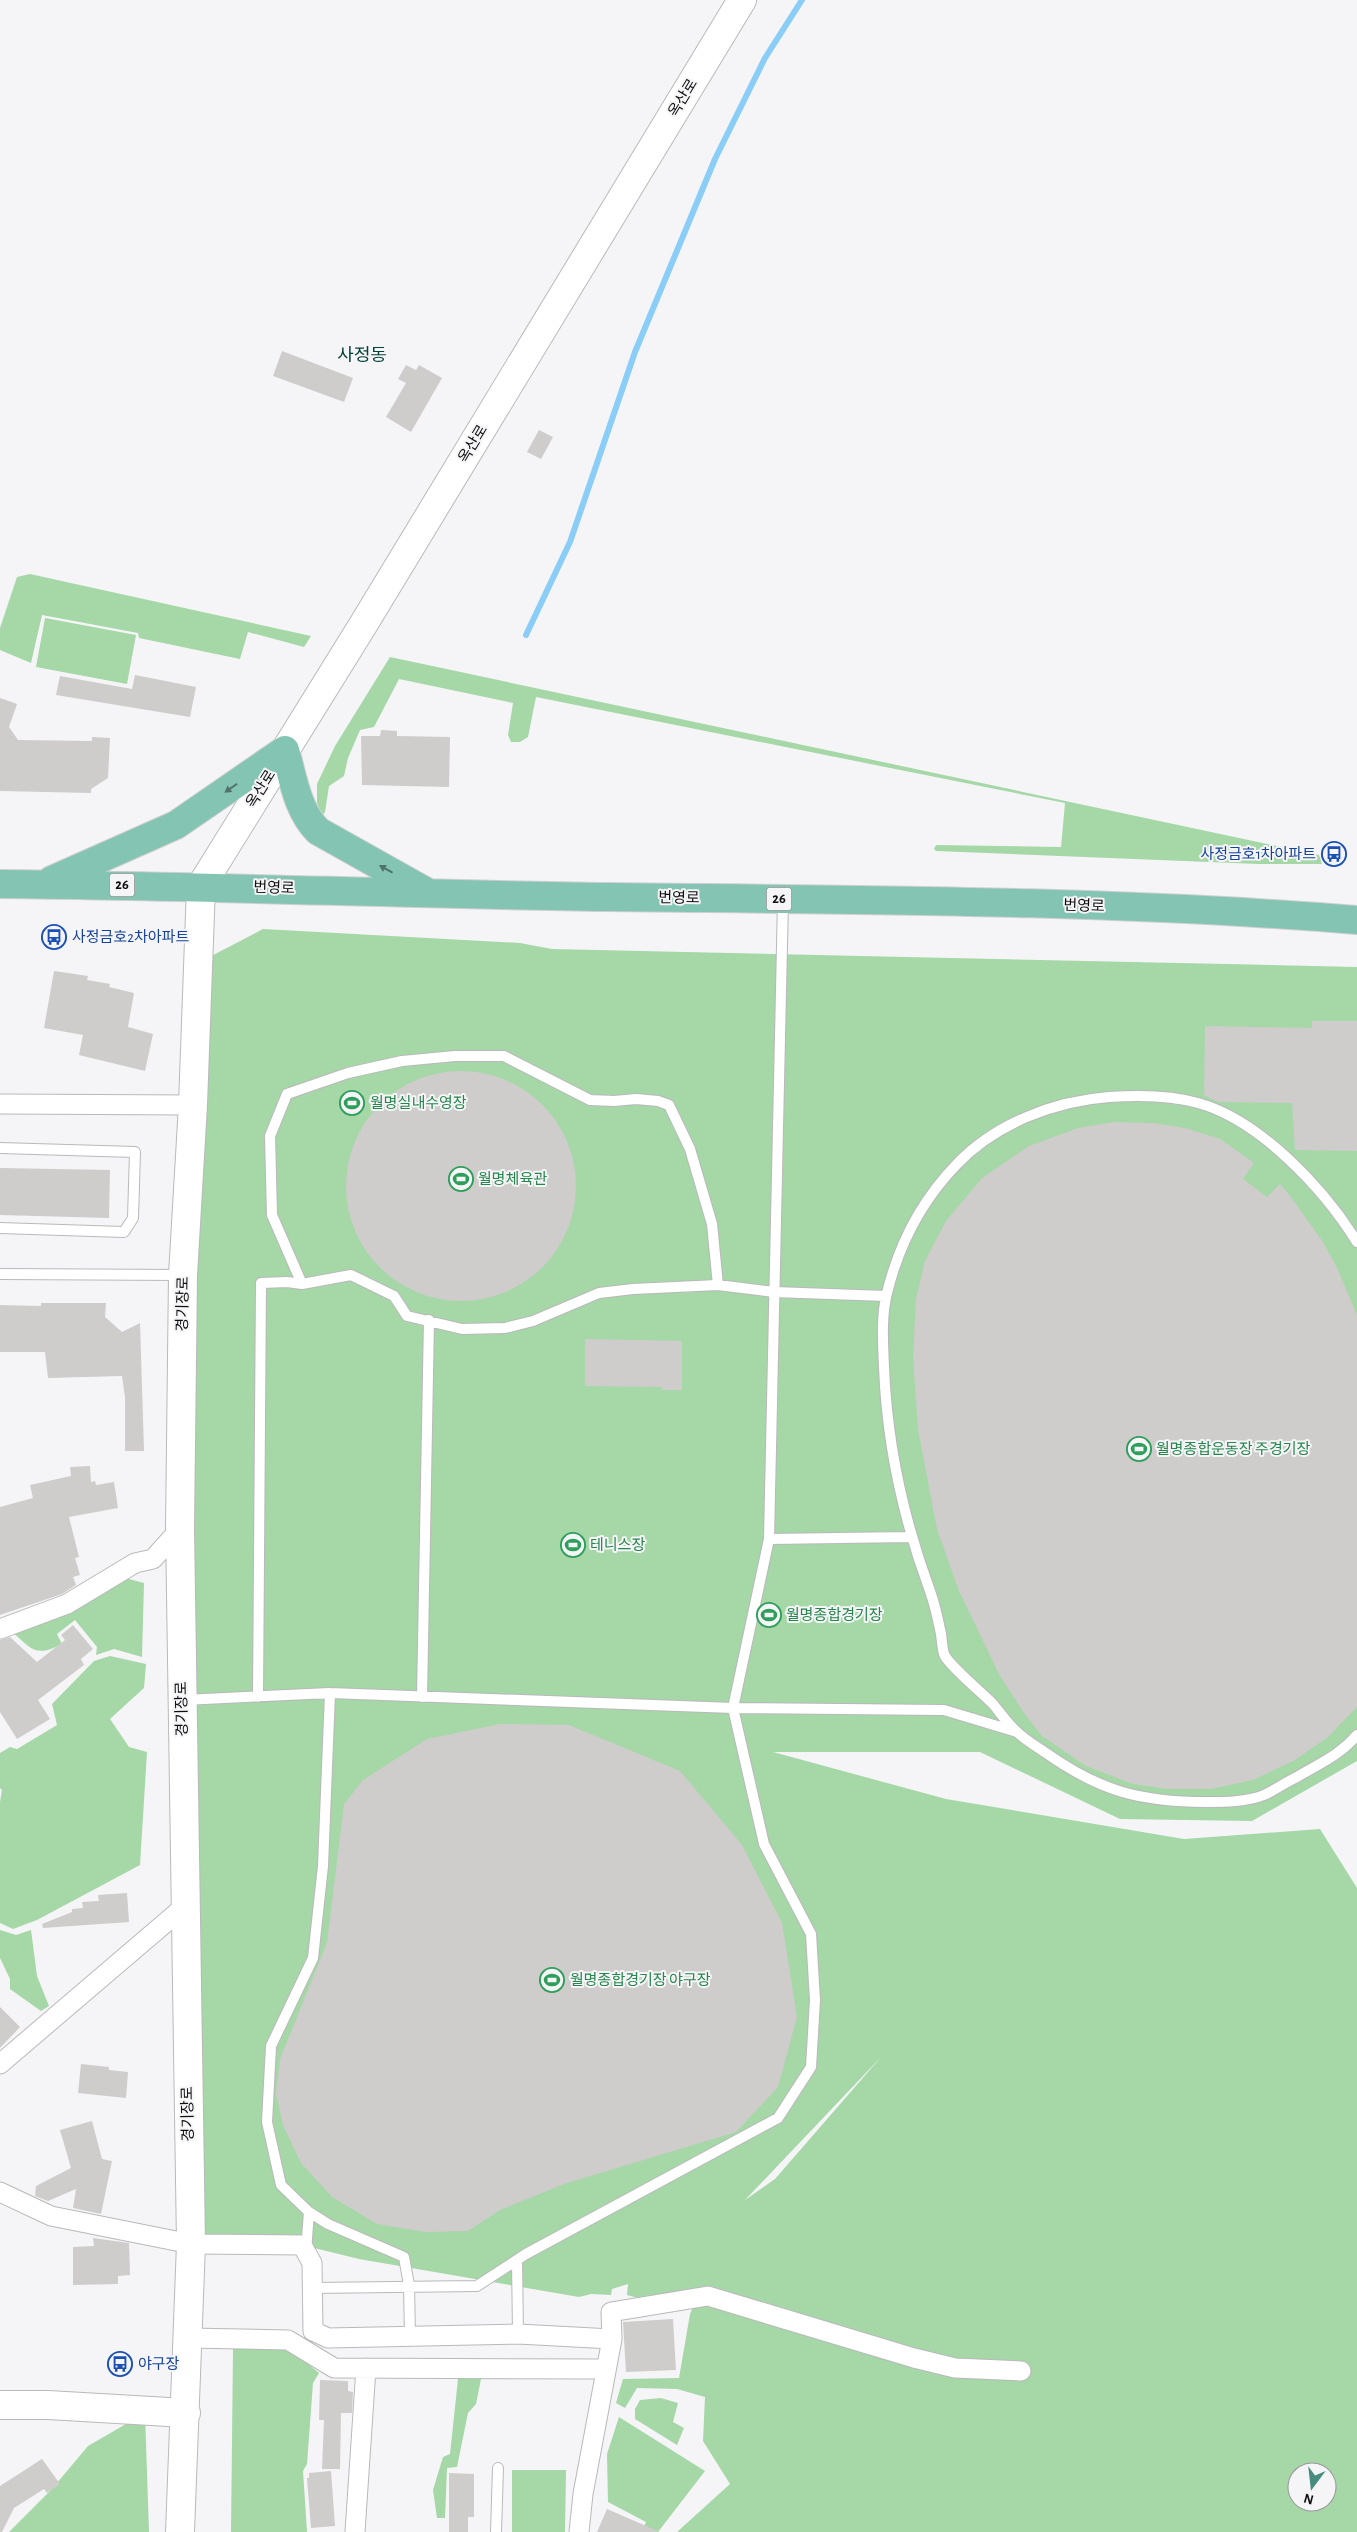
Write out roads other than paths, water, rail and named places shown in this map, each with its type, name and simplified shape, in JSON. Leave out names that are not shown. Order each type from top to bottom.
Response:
[{"type":"main road","points":[[44,884],[176,825],[285,750],[300,804],[308,821],[318,831],[429,893]]},
{"type":"main road","name":"번영로","points":[[0,884],[200,886],[429,893],[1090,906],[1286,914],[1357,920]]},
{"type":"street","name":"옥산로","points":[[200,886],[285,750],[742,0]]},
{"type":"street","name":"경기장로","points":[[180,2532],[191,2244],[184,1906],[180,1529],[183,1275],[193,1105],[200,886]]},
{"type":"street","points":[[0,1104],[193,1105]]},
{"type":"street","points":[[0,1629],[67,1604],[134,1562],[153,1559],[180,1529]]},
{"type":"street","points":[[0,2064],[184,1906]]},
{"type":"street","points":[[0,2192],[50,2216],[191,2244],[302,2245],[312,2263],[313,2331],[328,2338],[518,2334],[612,2339]]},
{"type":"street","points":[[579,2532],[583,2494],[612,2339],[611,2312],[708,2296],[914,2358],[955,2368],[1021,2371]]},
{"type":"street","points":[[187,2338],[288,2340],[334,2368],[606,2369]]},
{"type":"street","points":[[355,2532],[366,2368]]},
{"type":"street","points":[[0,2405],[48,2405],[186,2413]]},
{"type":"lane","points":[[312,2288],[409,2285],[476,2286],[516,2260],[778,2118],[811,2066],[815,2000],[811,1934],[764,1844],[733,1708],[769,1539],[783,899]]},
{"type":"lane","points":[[302,1284],[272,1215],[270,1136],[287,1094],[348,1073],[402,1061],[504,1056],[590,1100],[636,1099],[658,1101],[669,1105],[690,1149],[712,1224],[718,1285]]},
{"type":"lane","points":[[1357,1242],[1336,1212],[1289,1161],[1262,1137],[1232,1118],[1199,1103],[1164,1097],[1128,1095],[1094,1098],[1022,1119],[993,1134],[969,1151],[945,1176],[920,1210],[900,1251],[886,1296],[882,1335],[885,1398],[894,1465],[910,1537],[936,1607],[944,1656],[992,1703],[1017,1732],[1076,1774],[1134,1797],[1179,1802],[1228,1802],[1262,1796],[1342,1751],[1357,1735]]},
{"type":"lane","points":[[0,1148],[135,1152],[133,1218],[124,1232],[0,1228]]},
{"type":"lane","points":[[0,1274],[183,1275]]},
{"type":"lane","points":[[258,1697],[261,1283],[287,1282],[302,1284],[351,1275],[394,1296],[407,1316],[462,1329],[505,1328],[533,1321],[599,1293],[633,1289],[718,1285],[774,1292],[886,1296]]},
{"type":"lane","points":[[422,1697],[429,1320]]},
{"type":"lane","points":[[769,1539],[910,1537]]},
{"type":"lane","points":[[330,1693],[323,1866],[313,1958],[271,2046],[268,2122],[281,2185],[309,2212],[328,2224],[404,2257],[409,2285],[410,2336]]},
{"type":"lane","points":[[182,1700],[330,1693],[733,1708],[944,1710],[1017,1732]]},
{"type":"lane","points":[[306,2252],[309,2212]]},
{"type":"lane","points":[[516,2260],[518,2334]]},
{"type":"lane","points":[[496,2532],[498,2468]]},
{"type":"waterway","points":[[526,635],[570,542],[635,352],[715,159],[765,58],[802,0]]},
{"type":"place","name":"사정금호1차아파트","points":[[1334,854]]},
{"type":"place","name":"사정금호2차아파트","points":[[54,937]]},
{"type":"place","name":"월명실내수영장","points":[[352,1103]]},
{"type":"place","name":"월명체육관","points":[[461,1179]]},
{"type":"place","name":"월명종합운동장 주경기장","points":[[1139,1449]]},
{"type":"place","name":"테니스장","points":[[573,1545]]},
{"type":"place","name":"월명종합경기장","points":[[769,1615]]},
{"type":"place","name":"월명종합경기장 야구장","points":[[552,1980]]},
{"type":"place","name":"야구장","points":[[120,2364]]},
{"type":"district","name":"사정동","points":[[362,356]]}]
